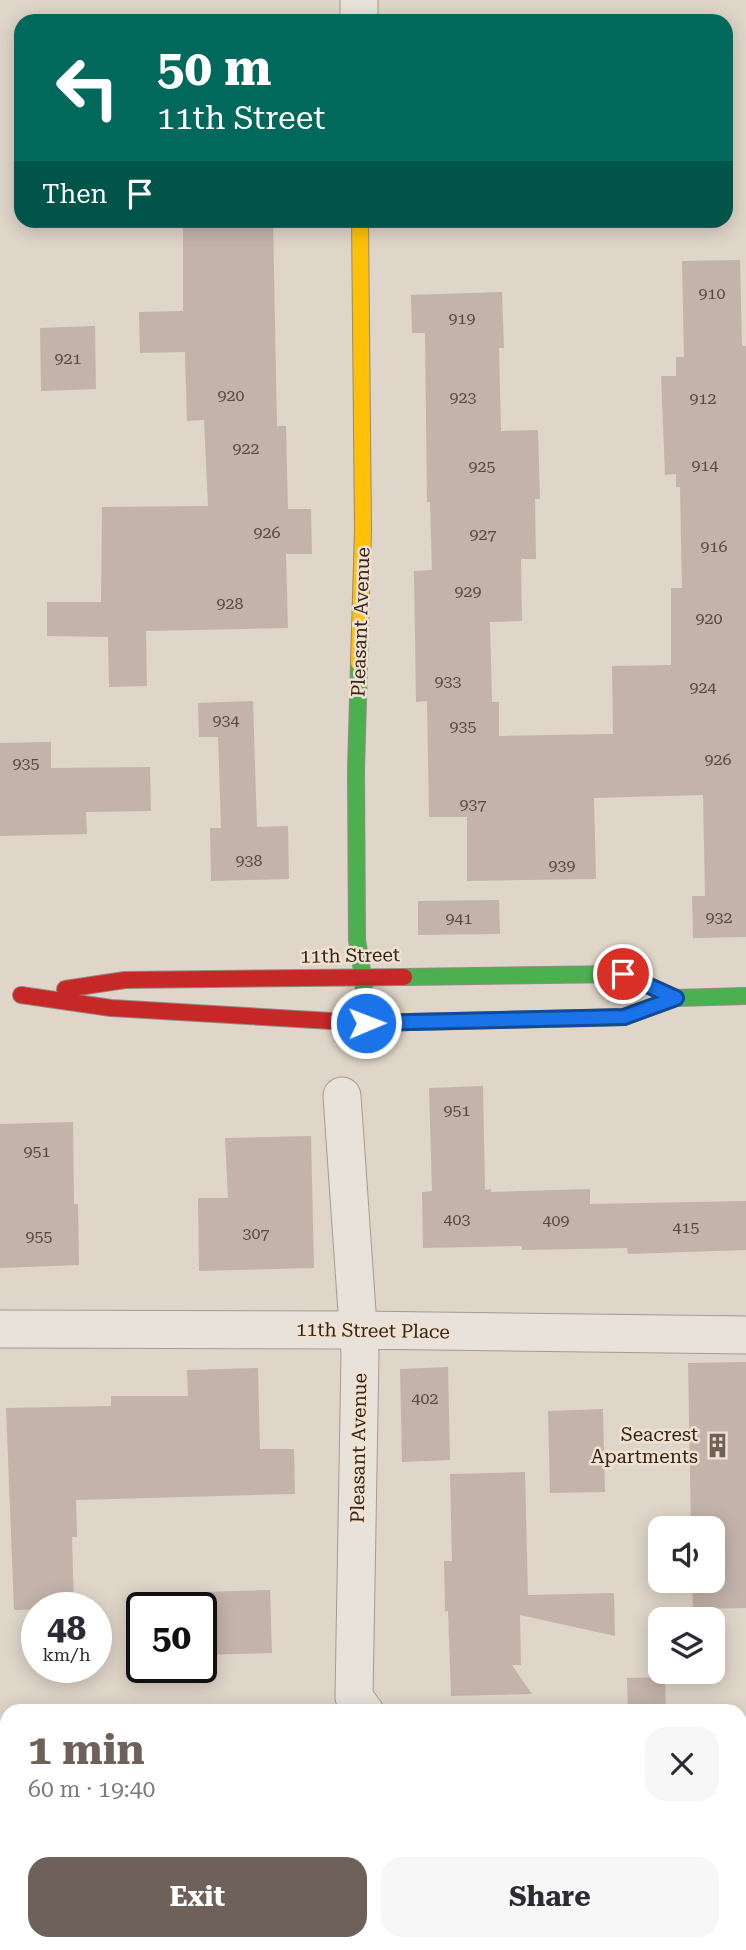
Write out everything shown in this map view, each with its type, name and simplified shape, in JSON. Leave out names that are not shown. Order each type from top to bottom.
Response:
[{"type":"main road","name":"Pleasant Avenue","points":[[360,228],[363,530],[356,770],[357,940],[366,1023]]},
{"type":"main road","name":"11th Street","points":[[0,995],[21,995],[125,980],[623,974],[676,998]]},
{"type":"main road","name":"11th Street","points":[[21,995],[111,1008],[366,1023],[624,1017],[676,998],[746,996]]},
{"type":"street","name":"Pleasant Avenue","points":[[342,1096],[360,1355],[354,1697],[359,1704]]},
{"type":"street","name":"11th Street Place","points":[[0,1329],[746,1335]]},
{"type":"building","points":[[183,228],[273,228],[277,426],[286,426],[288,509],[311,509],[312,554],[286,554],[288,628],[146,631],[147,686],[109,687],[108,637],[47,636],[47,602],[101,602],[102,507],[208,506],[204,420],[187,421],[185,352],[140,353],[139,312],[183,311]]},
{"type":"building","points":[[740,260],[742,346],[746,346],[746,937],[693,938],[692,896],[705,896],[703,795],[594,798],[596,879],[467,881],[467,817],[429,817],[427,701],[416,702],[414,571],[432,570],[430,502],[427,502],[425,333],[412,333],[411,295],[502,292],[504,348],[499,348],[501,431],[538,430],[540,499],[535,499],[536,559],[521,559],[522,621],[490,622],[492,702],[499,702],[499,736],[613,734],[612,666],[671,665],[671,588],[682,588],[680,487],[676,487],[676,474],[665,475],[661,376],[676,376],[676,357],[684,357],[682,261]]},
{"type":"building","points":[[95,326],[96,389],[41,391],[40,328]]},
{"type":"building","points":[[253,701],[257,827],[288,826],[289,879],[211,881],[210,828],[221,828],[218,737],[199,737],[198,703]]},
{"type":"building","points":[[51,742],[51,768],[150,767],[151,811],[86,812],[87,834],[0,836],[0,743]]},
{"type":"building","points":[[499,900],[500,934],[418,935],[418,901]]},
{"type":"building","points":[[483,1086],[485,1190],[590,1189],[590,1204],[746,1201],[746,1250],[628,1254],[627,1248],[423,1248],[422,1192],[432,1191],[429,1088]]},
{"type":"building","points":[[73,1122],[74,1204],[78,1204],[79,1265],[0,1268],[0,1124]]},
{"type":"building","points":[[311,1136],[314,1268],[199,1271],[198,1198],[228,1198],[225,1138]]},
{"type":"building","name":"Seacrest Apartments","points":[[746,1362],[746,1608],[693,1607],[692,1593],[725,1593],[725,1516],[691,1516],[688,1363]]},
{"type":"building","points":[[448,1367],[450,1460],[402,1462],[400,1369]]},
{"type":"building","points":[[258,1368],[260,1449],[294,1449],[295,1494],[76,1500],[77,1537],[72,1537],[74,1592],[21,1592],[21,1610],[14,1610],[6,1408],[111,1406],[111,1396],[188,1396],[187,1370]]},
{"type":"building","points":[[603,1409],[605,1492],[550,1493],[548,1411]]},
{"type":"building","points":[[525,1472],[528,1595],[614,1593],[615,1636],[520,1615],[521,1665],[512,1665],[532,1694],[451,1696],[444,1561],[452,1561],[450,1474]]},
{"type":"building","points":[[270,1590],[272,1653],[217,1655],[217,1592],[201,1592]]},
{"type":"building","points":[[648,1677],[648,1684],[665,1684],[666,1704],[628,1704],[627,1678]]},
{"type":"traffic: fast","points":[[359,663],[356,770],[357,940],[366,1023]]},
{"type":"traffic: fast","points":[[404,977],[623,974],[676,998]]},
{"type":"traffic: fast","points":[[591,1018],[624,1017],[676,998],[746,996]]},
{"type":"traffic: slow","points":[[359,663],[363,530],[360,228]]},
{"type":"traffic: jam","points":[[65,989],[125,980],[404,977]]},
{"type":"traffic: jam","points":[[21,995],[111,1008],[366,1023],[591,1018]]},
{"type":"place","name":"Seacrest Apartments","points":[[718,1445]]},
{"type":"route","points":[[366,1023],[624,1017],[676,998],[623,974]]}]
